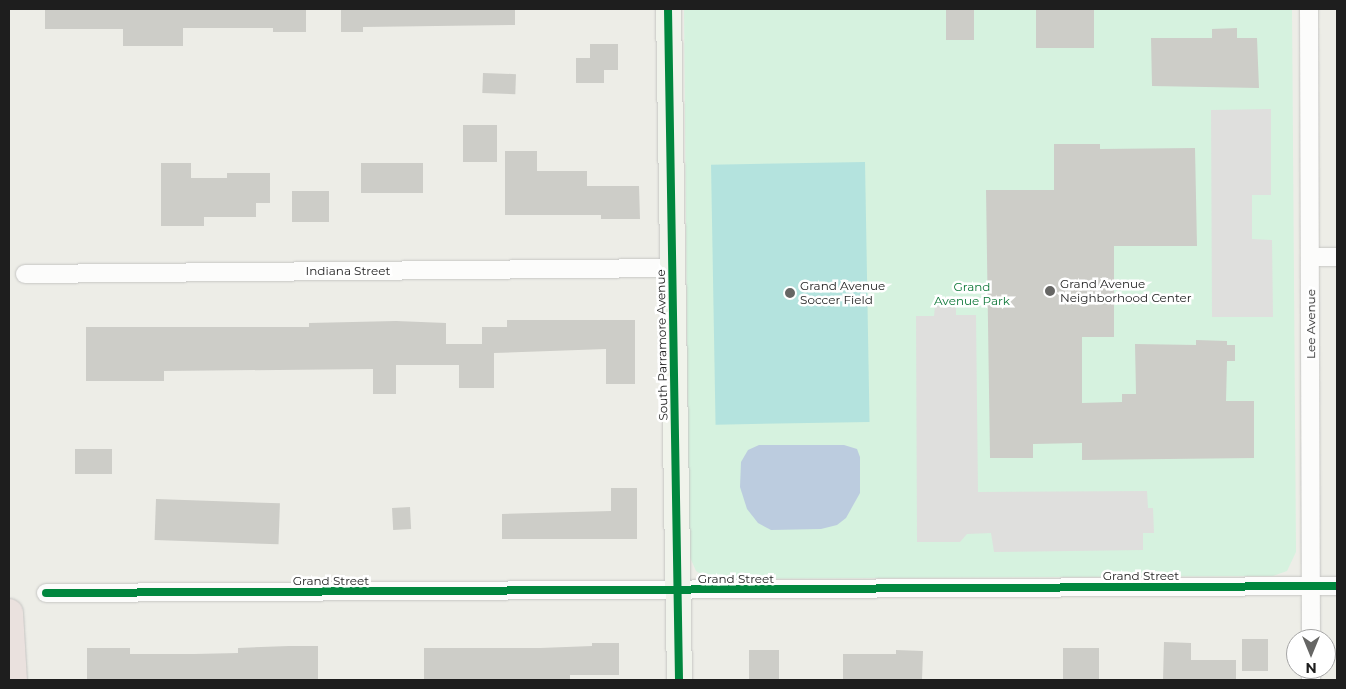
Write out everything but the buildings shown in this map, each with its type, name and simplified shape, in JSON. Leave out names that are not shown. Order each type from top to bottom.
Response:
[{"type":"highway","points":[[9,613],[13,680]]},
{"type":"street","name":"South Parramore Avenue","points":[[668,9],[679,680]]},
{"type":"street","name":"Lee Avenue","points":[[1309,9],[1311,629]]},
{"type":"street","points":[[1311,257],[1337,257]]},
{"type":"street","name":"Indiana Street","points":[[25,274],[671,268]]},
{"type":"street","name":"Grand Street","points":[[46,593],[1337,586]]},
{"type":"green space","name":"Grand Avenue Park","points":[[684,9],[1292,9],[1296,552],[1287,571],[1273,576],[709,579],[696,571],[689,555]]},
{"type":"shaded area","points":[[1271,109],[1271,195],[1252,195],[1252,239],[1272,240],[1273,317],[1212,317],[1211,110]]},
{"type":"shaded area","name":"Grand Avenue Soccer Field","points":[[865,162],[870,422],[716,425],[711,165]]},
{"type":"shaded area","points":[[935,306],[956,306],[956,315],[976,315],[978,492],[1147,491],[1148,508],[1153,508],[1154,533],[1143,533],[1143,550],[994,552],[991,533],[967,534],[960,542],[917,542],[916,316],[934,316]]},
{"type":"shaded area","points":[[759,445],[844,445],[857,449],[860,457],[860,493],[846,518],[837,525],[821,529],[771,530],[758,523],[747,509],[740,487],[741,462],[748,450]]},
{"type":"cycle path","points":[[668,9],[679,680]]},
{"type":"cycle path","points":[[46,593],[1337,586]]},
{"type":"place","name":"Grand Avenue Neighborhood Center","points":[[1050,291]]},
{"type":"place","name":"Grand Avenue Soccer Field","points":[[790,293]]}]
